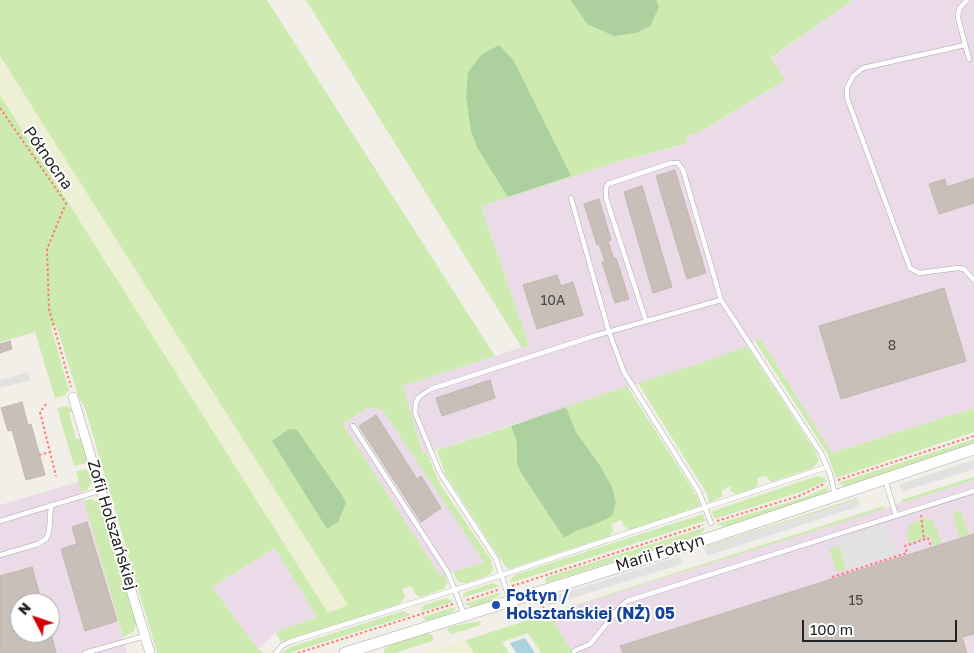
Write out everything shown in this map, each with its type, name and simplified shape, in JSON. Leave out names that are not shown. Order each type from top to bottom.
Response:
[{"type":"street","name":"Zofii Holszańskiej","points":[[73,397],[150,653]]},
{"type":"street","name":"Marii Fołtyn","points":[[345,653],[689,545],[974,449]]},
{"type":"lane","points":[[967,0],[959,10],[958,18],[968,59]]},
{"type":"lane","points":[[965,45],[863,68],[852,76],[847,88],[847,98],[910,268],[919,273],[958,268],[964,269],[974,280]]},
{"type":"lane","points":[[646,321],[606,198],[606,188],[608,184],[671,163],[678,163],[683,170],[721,300],[821,452],[835,496]]},
{"type":"lane","points":[[571,198],[609,332],[624,372],[699,492],[711,523]]},
{"type":"lane","points":[[510,600],[496,559],[440,473],[415,413],[416,402],[420,396],[431,390],[609,332],[721,300]]},
{"type":"lane","points":[[353,426],[448,573],[456,590],[464,616]]},
{"type":"lane","points":[[276,653],[289,642],[456,590],[827,467]]},
{"type":"lane","points":[[885,479],[896,516]]},
{"type":"lane","points":[[0,521],[102,490]]},
{"type":"lane","points":[[574,651],[590,644],[627,601],[974,491]]},
{"type":"lane","points":[[0,555],[38,544],[46,539],[49,532],[51,505]]},
{"type":"lane","points":[[85,653],[146,636]]},
{"type":"path","name":"Północna","points":[[0,108],[66,203],[47,249],[49,309],[73,397]]},
{"type":"path","points":[[46,404],[40,412],[56,476]]},
{"type":"path","points":[[298,653],[799,496],[832,482],[974,436]]},
{"type":"path","points":[[39,454],[50,452]]},
{"type":"path","points":[[832,577],[907,553],[905,546],[928,538],[931,548]]},
{"type":"shaded area","points":[[853,0],[974,0],[974,408],[832,453],[760,338],[741,350],[423,454],[403,386],[529,345],[481,206],[610,164],[687,144],[685,136],[701,132],[785,80],[771,59]]},
{"type":"shaded area","points":[[28,372],[30,380],[0,388],[0,380]]},
{"type":"shaded area","points":[[367,408],[382,409],[485,562],[440,576],[343,424]]},
{"type":"shaded area","points":[[974,460],[974,469],[902,492],[900,484]]},
{"type":"shaded area","points":[[974,480],[974,653],[573,653],[549,614]]},
{"type":"shaded area","points":[[79,482],[127,653],[0,653],[0,505]]},
{"type":"shaded area","points":[[858,499],[860,506],[707,556],[704,548]]},
{"type":"shaded area","points":[[887,524],[897,553],[846,569],[837,540]]},
{"type":"shaded area","points":[[275,548],[317,617],[276,632],[258,649],[212,587]]},
{"type":"shaded area","points":[[680,556],[682,564],[547,606],[545,599]]},
{"type":"green space","points":[[0,0],[267,0],[495,356],[403,386],[423,454],[427,453],[440,484],[491,560],[493,570],[489,575],[466,583],[457,580],[453,572],[484,562],[382,409],[367,408],[343,424],[440,576],[445,574],[447,583],[444,589],[421,597],[415,594],[411,586],[402,589],[405,597],[400,604],[281,642],[276,632],[317,617],[275,548],[212,587],[258,649],[264,653],[157,653],[85,408],[79,398],[56,325],[51,327],[69,390],[64,396],[55,398],[35,332],[0,342],[0,95],[328,613],[348,605],[0,56]]},
{"type":"green space","points":[[306,0],[853,0],[771,58],[785,80],[700,132],[686,136],[688,143],[610,164],[481,206],[529,345],[522,348]]},
{"type":"green space","points":[[571,0],[656,0],[659,7],[650,26],[636,33],[614,36],[587,24]]},
{"type":"green space","points":[[499,45],[514,61],[571,176],[508,197],[478,149],[471,131],[466,97],[468,72],[481,55]]},
{"type":"green space","points":[[0,56],[349,605],[328,613],[0,95]]},
{"type":"green space","points":[[760,338],[832,453],[974,408],[974,432],[836,478],[827,453],[755,341]]},
{"type":"green space","points":[[747,346],[815,451],[819,461],[813,468],[771,482],[766,476],[757,478],[758,483],[755,488],[736,494],[731,491],[730,486],[722,490],[722,497],[709,503],[707,494],[638,383]]},
{"type":"green space","points":[[627,386],[698,498],[700,506],[629,530],[621,520],[611,524],[613,531],[610,536],[509,569],[505,566],[445,474],[437,450],[511,426],[517,441],[523,476],[564,538],[576,531],[591,526],[616,502],[612,487],[601,467],[576,432],[566,407]]},
{"type":"green space","points":[[67,406],[75,412],[69,412],[76,439],[84,438],[91,462],[74,466],[57,408]]},
{"type":"green space","points":[[566,407],[576,432],[601,467],[612,487],[616,502],[612,516],[564,538],[517,464],[517,442],[511,426]]},
{"type":"green space","points":[[289,429],[297,430],[346,503],[338,522],[327,529],[272,441]]},
{"type":"green space","points":[[974,439],[974,444],[849,486],[838,483]]},
{"type":"green space","points":[[85,469],[94,471],[95,478],[87,490],[81,492],[76,471]]},
{"type":"green space","points":[[817,476],[825,478],[827,481],[801,492],[714,519],[712,511]]},
{"type":"green space","points":[[974,477],[974,480],[901,503],[901,500]]},
{"type":"green space","points":[[829,486],[826,493],[818,497],[726,527],[717,524],[805,497]]},
{"type":"green space","points":[[857,498],[829,509],[704,548],[704,547]]},
{"type":"green space","points":[[91,499],[100,503],[103,507],[137,622],[134,631],[123,637],[84,501]]},
{"type":"green space","points":[[884,506],[884,509],[549,614],[573,653],[541,653],[528,633],[502,642],[509,653],[474,653],[466,640]]},
{"type":"green space","points":[[956,510],[961,512],[969,536],[960,538],[953,517]]},
{"type":"green space","points":[[703,514],[705,521],[510,583],[517,574]]},
{"type":"green space","points":[[923,518],[933,521],[942,544],[934,547],[930,536],[908,543],[907,532],[910,524]]},
{"type":"green space","points":[[706,527],[697,536],[546,583],[547,577]]},
{"type":"green space","points":[[839,546],[846,569],[837,572],[829,549]]},
{"type":"green space","points":[[493,583],[500,586],[462,598],[465,592]]},
{"type":"green space","points":[[501,592],[489,602],[472,607],[464,604]]},
{"type":"green space","points":[[446,598],[453,602],[420,612],[424,605]]},
{"type":"green space","points":[[455,607],[452,613],[429,621],[422,617]]},
{"type":"green space","points":[[403,611],[411,615],[289,653],[281,653],[290,647]]},
{"type":"green space","points":[[480,621],[481,625],[452,634],[447,631],[448,628],[453,626]]},
{"type":"green space","points":[[426,633],[432,635],[434,639],[432,641],[395,653],[384,653],[388,646]]},
{"type":"green space","points":[[466,640],[474,653],[426,653]]},
{"type":"water","points":[[525,638],[535,653],[516,653],[510,643]]},
{"type":"building","points":[[675,170],[706,273],[687,279],[656,176]]},
{"type":"building","points":[[974,178],[974,203],[939,214],[929,184],[945,179],[947,187]]},
{"type":"building","points":[[642,186],[672,287],[653,293],[624,192]]},
{"type":"building","points":[[599,199],[611,240],[608,241],[614,259],[616,258],[629,299],[615,303],[602,262],[605,261],[599,244],[597,245],[584,204]]},
{"type":"building","points":[[557,275],[561,286],[573,282],[583,315],[537,329],[523,285]]},
{"type":"building","points":[[944,288],[966,361],[841,399],[819,326]]},
{"type":"building","points":[[10,341],[12,349],[0,353],[0,344]]},
{"type":"building","points":[[490,380],[495,398],[442,416],[436,398]]},
{"type":"building","points":[[22,402],[28,425],[31,424],[45,475],[26,480],[12,430],[8,431],[1,408]]},
{"type":"building","points":[[376,415],[417,479],[421,476],[441,508],[421,522],[359,426]]},
{"type":"building","points":[[87,522],[117,621],[85,631],[61,549],[77,544],[72,527]]},
{"type":"building","points":[[974,534],[974,634],[962,637],[967,653],[623,653],[620,646]]},
{"type":"building","points":[[32,567],[39,593],[10,593],[10,643],[54,643],[56,653],[0,653],[0,576]]},
{"type":"place","name":"Fołtyn / Holsztańskiej (NŻ) 05","points":[[496,605]]}]
